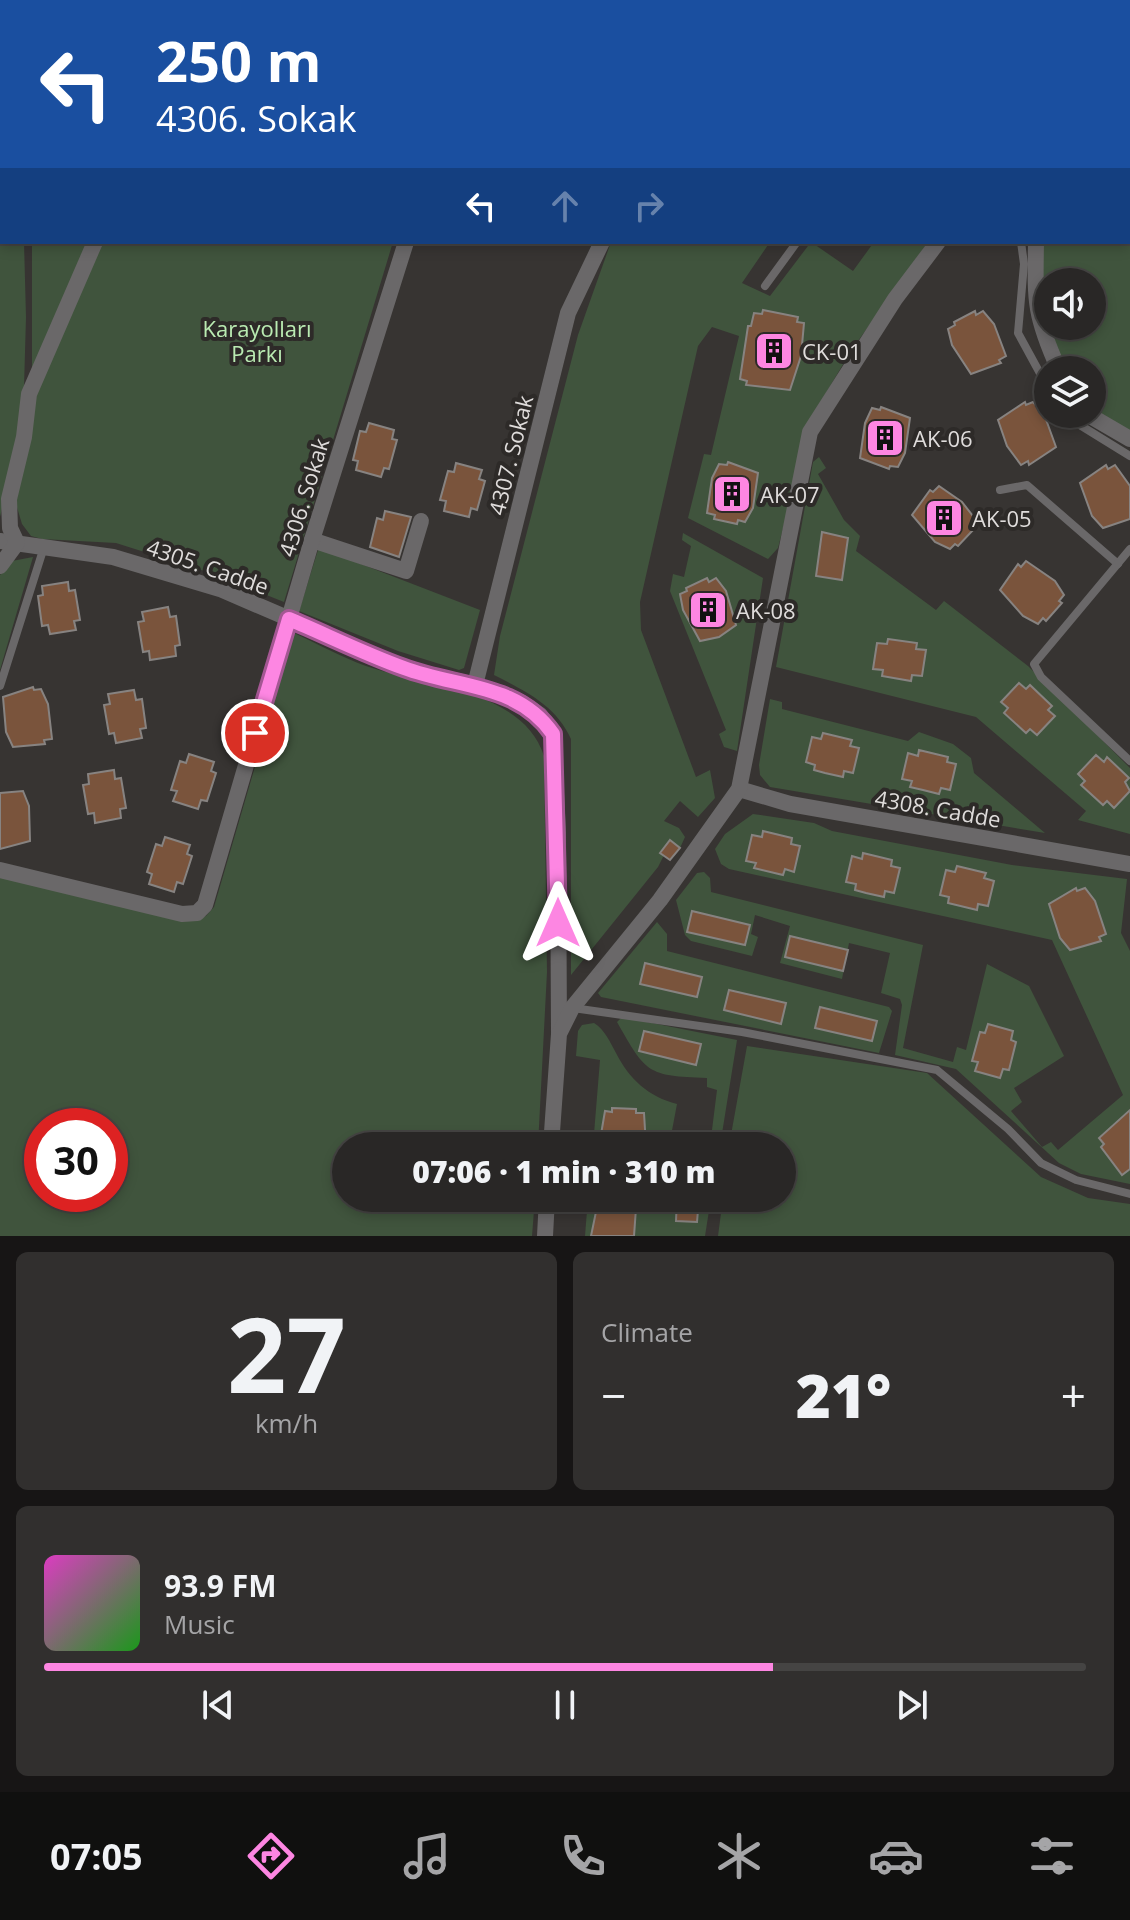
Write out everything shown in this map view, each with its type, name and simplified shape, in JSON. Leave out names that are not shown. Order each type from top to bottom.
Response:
[{"type":"street","points":[[0,566],[8,542],[9,499],[24,437],[29,394],[94,244]]},
{"type":"street","name":"4306. Sokak","points":[[0,870],[182,914],[197,913],[205,905],[312,540],[405,244]]},
{"type":"street","name":"4307. Sokak","points":[[475,685],[568,313],[601,244]]},
{"type":"street","points":[[559,1034],[572,1008],[668,890],[739,789],[810,432],[895,299],[936,244]]},
{"type":"street","points":[[1036,244],[1035,306],[1040,329],[1053,356]]},
{"type":"street","points":[[1106,425],[1130,439]]},
{"type":"street","points":[[312,540],[406,571],[421,521]]},
{"type":"street","name":"4305. Cadde","points":[[8,542],[144,566],[220,589],[406,669],[475,685],[519,701],[540,715],[553,734],[558,833],[559,1034],[552,1132]]},
{"type":"street","name":"4308. Cadde","points":[[739,789],[790,804],[1130,864]]},
{"type":"street","points":[[545,1236],[546,1212]]},
{"type":"lane","points":[[765,286],[796,244]]},
{"type":"lane","points":[[1021,244],[1024,264],[1018,333],[1034,362]]},
{"type":"lane","points":[[1085,428],[1130,456]]},
{"type":"lane","points":[[1000,490],[1027,485],[1118,564]]},
{"type":"lane","points":[[0,686],[44,546]]},
{"type":"lane","points":[[1130,549],[1034,664],[1041,677],[1130,761]]},
{"type":"lane","points":[[572,1008],[748,1033],[937,1070],[1008,1129],[1041,1163],[1076,1180],[1130,1194]]},
{"type":"green space","points":[[0,244],[24,244],[23,422],[0,517]]},
{"type":"green space","points":[[32,244],[90,244],[32,371]]},
{"type":"green space","name":"Karayolları Parkı","points":[[98,244],[392,244],[284,602],[217,575],[116,543],[31,536],[22,524],[16,504],[36,388]]},
{"type":"green space","points":[[610,244],[769,244],[742,283],[770,296],[809,244],[853,271],[873,244],[927,244],[851,351],[811,418],[778,548],[768,559],[688,518],[704,454],[711,455],[739,336],[712,327],[698,346],[640,602],[641,630],[696,777],[710,770],[715,798],[698,817],[680,801],[664,821],[679,828],[685,837],[680,848],[670,841],[661,852],[664,855],[658,867],[571,975],[571,739],[548,708],[494,675],[500,636],[578,335]]},
{"type":"green space","points":[[1038,244],[1130,244],[1130,434],[1106,420],[1106,356],[1057,356],[1049,340],[1106,340],[1106,268],[1040,268]]},
{"type":"green space","points":[[819,457],[826,468],[818,474],[844,520],[860,536],[856,551],[936,610],[944,601],[1028,666],[1130,768],[1130,834],[1078,820],[1086,811],[976,717],[776,667],[813,462]]},
{"type":"green space","points":[[683,533],[763,578],[737,751],[724,747],[719,734],[726,730],[670,591],[673,574],[684,577],[691,546],[682,540]]},
{"type":"green space","points":[[318,550],[480,610],[464,668],[459,670],[398,651],[299,611]]},
{"type":"green space","points":[[33,557],[0,670],[0,575],[12,561]]},
{"type":"green space","points":[[294,633],[366,666],[468,693],[515,716],[533,734],[544,756],[547,972],[539,1132],[332,1132],[332,1212],[534,1212],[532,1236],[0,1236],[0,876],[190,920],[206,916],[214,907]]},
{"type":"green space","points":[[770,699],[782,702],[782,709],[908,741],[919,732],[953,744],[971,758],[974,773],[1045,833],[770,787],[760,775],[759,765]]},
{"type":"green space","points":[[753,814],[814,823],[832,831],[1012,865],[1127,879],[1121,933],[1130,951],[1130,1184],[1081,1174],[1059,1163],[956,1069],[895,1055],[902,1005],[900,999],[881,993],[890,953],[849,943],[842,979],[780,963],[790,926],[755,915],[751,934],[758,937],[752,956],[691,941],[685,935],[676,900],[697,873],[704,872],[710,878],[711,892],[923,945],[903,1048],[953,1062],[957,1047],[966,1050],[987,964],[1029,986],[1064,1056],[1014,1088],[1022,1102],[1011,1111],[1042,1147],[1051,1142],[1058,1150],[1123,1095],[1052,940],[729,869],[721,864],[715,849],[725,834]]},
{"type":"green space","points":[[657,922],[667,934],[667,951],[889,1007],[892,1011],[879,1053],[601,997],[598,993]]},
{"type":"green space","points":[[622,1017],[737,1040],[722,1132],[712,1132],[717,1090],[707,1087],[707,1078],[672,1076],[650,1068],[642,1062],[617,1022]]},
{"type":"green space","points":[[594,1023],[634,1079],[657,1097],[677,1104],[672,1132],[594,1132],[600,1060],[576,1056],[578,1031],[582,1025]]},
{"type":"green space","points":[[747,1046],[927,1073],[1041,1177],[1088,1198],[1130,1204],[1130,1236],[718,1236],[721,1212],[796,1212],[796,1132],[732,1132]]},
{"type":"green space","points":[[587,1212],[709,1212],[705,1236],[585,1236]]},
{"type":"building","name":"CK-01","points":[[763,310],[798,317],[797,322],[804,323],[801,356],[790,390],[746,385],[747,381],[740,379],[748,326],[751,326],[754,313],[762,314]]},
{"type":"building","points":[[975,311],[976,315],[983,311],[994,324],[1006,356],[999,360],[1001,363],[971,374],[952,345],[948,329],[955,325],[954,322]]},
{"type":"building","points":[[1025,402],[1026,405],[1033,402],[1034,428],[1049,428],[1056,447],[1029,465],[1028,461],[1021,465],[1007,446],[998,420]]},
{"type":"building","name":"AK-06","points":[[881,407],[910,418],[905,453],[898,467],[890,466],[889,469],[860,458],[865,423],[872,408],[880,410]]},
{"type":"building","points":[[369,423],[394,430],[392,439],[397,440],[389,469],[384,468],[381,477],[356,470],[358,461],[353,460],[360,431],[366,432]]},
{"type":"building","name":"AK-07","points":[[728,462],[758,473],[753,508],[745,522],[738,520],[737,524],[714,519],[715,515],[707,513],[712,478],[719,464],[727,465]]},
{"type":"building","points":[[456,463],[482,470],[479,479],[485,481],[477,510],[471,508],[469,517],[444,511],[446,501],[440,500],[448,471],[454,472]]},
{"type":"building","points":[[1106,465],[1108,469],[1115,465],[1130,486],[1130,519],[1103,528],[1092,516],[1080,483]]},
{"type":"building","name":"AK-05","points":[[939,486],[962,502],[976,520],[971,526],[974,529],[958,546],[955,544],[950,549],[935,542],[912,515],[930,490],[933,492]]},
{"type":"building","points":[[385,511],[411,517],[399,557],[370,547],[377,518],[383,520]]},
{"type":"building","points":[[822,532],[848,538],[842,580],[816,576]]},
{"type":"building","points":[[1026,561],[1055,581],[1064,595],[1059,601],[1062,603],[1046,621],[1043,618],[1038,624],[1023,616],[1000,590],[1018,564],[1021,567]]},
{"type":"building","name":"AK-08","points":[[707,578],[709,582],[716,578],[726,591],[736,625],[719,637],[700,641],[683,610],[680,594]]},
{"type":"building","points":[[68,582],[69,591],[75,590],[80,620],[74,621],[76,630],[50,634],[48,625],[42,626],[38,596],[43,595],[42,586]]},
{"type":"building","points":[[168,607],[170,617],[176,616],[180,645],[175,646],[176,656],[150,660],[149,651],[143,652],[138,622],[144,621],[142,612]]},
{"type":"building","points":[[888,639],[917,643],[916,649],[926,650],[922,676],[912,675],[911,681],[882,676],[883,670],[873,669],[877,643],[887,644]]},
{"type":"building","points":[[1019,683],[1026,689],[1030,685],[1052,706],[1048,710],[1055,716],[1037,735],[1030,729],[1026,733],[1004,713],[1008,708],[1001,702]]},
{"type":"building","points":[[33,687],[34,690],[41,689],[48,704],[52,739],[44,740],[45,744],[13,747],[6,732],[3,697]]},
{"type":"building","points":[[134,690],[136,700],[142,699],[146,728],[140,729],[142,738],[116,743],[114,733],[109,734],[104,705],[110,704],[108,694]]},
{"type":"building","points":[[823,733],[852,740],[850,746],[859,748],[853,773],[844,771],[843,777],[825,773],[814,770],[815,765],[806,762],[812,737],[821,739]]},
{"type":"building","points":[[919,750],[948,757],[947,762],[956,764],[950,790],[941,788],[939,794],[910,787],[912,781],[902,779],[908,753],[918,756]]},
{"type":"building","points":[[189,754],[214,762],[211,771],[216,773],[207,801],[201,800],[198,809],[173,801],[177,791],[171,790],[180,761],[186,763]]},
{"type":"building","points":[[1096,755],[1104,762],[1107,757],[1129,778],[1125,782],[1130,791],[1114,808],[1107,801],[1103,805],[1081,785],[1085,781],[1078,774]]},
{"type":"building","points":[[114,770],[115,779],[121,778],[126,808],[120,809],[121,818],[95,823],[94,813],[88,814],[83,785],[89,784],[88,774]]},
{"type":"building","points":[[23,791],[29,806],[30,841],[0,849],[0,793]]},
{"type":"building","points":[[763,831],[792,838],[791,844],[800,846],[794,872],[785,869],[783,875],[754,868],[756,863],[746,861],[752,835],[762,837]]},
{"type":"building","points":[[165,837],[190,845],[187,854],[192,856],[183,884],[177,882],[174,892],[149,884],[152,874],[147,872],[156,844],[162,846]]},
{"type":"building","points":[[670,840],[680,848],[670,860],[660,853]]},
{"type":"building","points":[[863,853],[892,860],[891,866],[900,868],[894,893],[885,891],[884,897],[866,893],[855,890],[856,884],[846,882],[852,856],[862,859]]},
{"type":"building","points":[[957,866],[986,873],[984,878],[994,881],[988,906],[978,904],[977,910],[948,903],[949,897],[940,895],[946,870],[955,872]]},
{"type":"building","points":[[1076,888],[1077,891],[1085,888],[1095,901],[1106,934],[1099,937],[1101,941],[1070,950],[1060,938],[1049,904]]},
{"type":"building","points":[[692,911],[750,925],[745,945],[687,932]]},
{"type":"building","points":[[790,936],[848,950],[843,971],[785,957]]},
{"type":"building","points":[[645,963],[702,977],[697,997],[640,984]]},
{"type":"building","points":[[729,990],[786,1003],[781,1024],[724,1010]]},
{"type":"building","points":[[820,1007],[877,1021],[872,1041],[815,1028]]},
{"type":"building","points":[[988,1024],[1013,1031],[1011,1040],[1016,1042],[1009,1070],[1003,1069],[1000,1078],[975,1071],[978,1062],[972,1061],[980,1032],[985,1033]]},
{"type":"building","points":[[644,1031],[701,1044],[696,1065],[639,1051]]},
{"type":"building","points":[[612,1108],[636,1109],[636,1113],[644,1113],[645,1132],[601,1132],[605,1111],[612,1112]]},
{"type":"building","points":[[1130,1110],[1130,1169],[1122,1175],[1101,1147],[1104,1144],[1099,1138]]},
{"type":"building","points":[[596,1212],[636,1212],[634,1236],[591,1236]]},
{"type":"building","points":[[676,1212],[698,1212],[697,1222],[676,1221]]},
{"type":"place","name":"CK-01","points":[[774,351]]},
{"type":"place","name":"AK-06","points":[[885,438]]},
{"type":"place","name":"AK-07","points":[[732,494]]},
{"type":"place","name":"AK-05","points":[[944,518]]},
{"type":"place","name":"AK-08","points":[[708,610]]},
{"type":"route","points":[[255,733],[289,619],[406,669],[475,685],[519,701],[540,715],[553,734],[558,923]]}]
